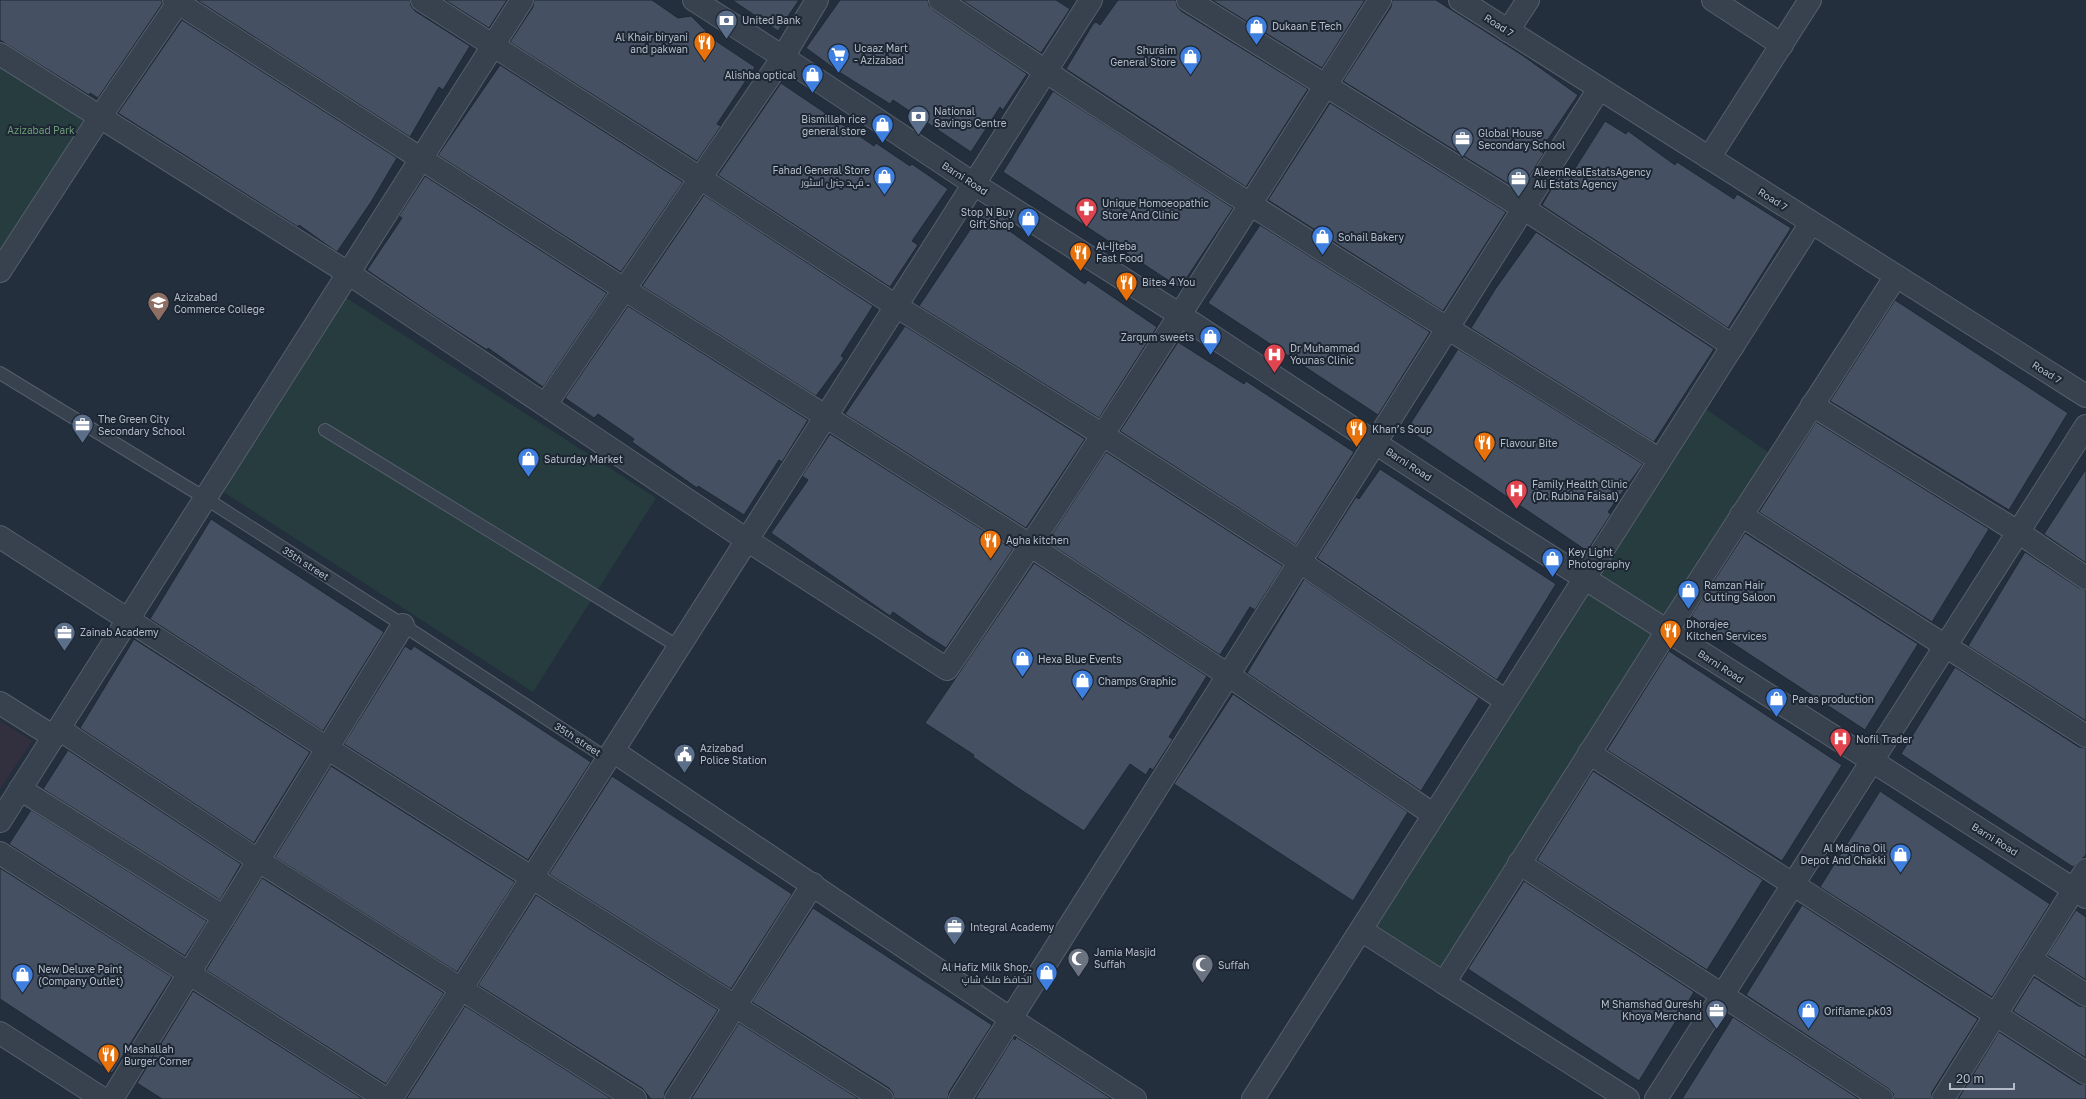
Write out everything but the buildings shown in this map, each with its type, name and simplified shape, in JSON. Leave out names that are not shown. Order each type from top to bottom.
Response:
[{"type":"street","points":[[422,0],[700,178],[896,306],[1103,435],[1300,562],[1506,701]]},
{"type":"street","points":[[0,821],[522,0]]},
{"type":"street","name":"Barni Road","points":[[694,0],[783,57],[974,184],[1180,315],[1667,631],[2080,893]]},
{"type":"street","points":[[546,404],[783,57],[817,0]]},
{"type":"street","points":[[940,0],[1045,72],[1251,204],[1660,460]]},
{"type":"street","points":[[391,1099],[1091,0]]},
{"type":"street","points":[[1188,0],[1523,208],[1733,346]]},
{"type":"street","points":[[0,54],[348,273],[546,404],[747,540],[947,669],[1031,546],[1103,435],[1380,0]]},
{"type":"street","name":"Road 7","points":[[1460,0],[2086,396]]},
{"type":"street","points":[[1508,31],[1528,0]]},
{"type":"street","points":[[1714,0],[1782,44]]},
{"type":"street","points":[[1709,158],[1810,0]]},
{"type":"street","points":[[0,271],[100,117],[178,1],[624,289],[1031,546],[1228,675],[1434,815]]},
{"type":"street","points":[[960,1099],[1599,89]]},
{"type":"street","points":[[1253,1099],[1811,223]]},
{"type":"street","points":[[1444,983],[1741,515],[1896,276]]},
{"type":"street","points":[[1812,405],[2018,532],[2086,578]]},
{"type":"street","points":[[1656,1099],[2086,426]]},
{"type":"street","points":[[1741,515],[2086,736]]},
{"type":"street","points":[[0,537],[327,748],[882,1099]]},
{"type":"street","points":[[112,1099],[403,625]]},
{"type":"street","points":[[0,703],[56,733],[462,988],[635,1099]]},
{"type":"street","points":[[1589,753],[2086,1073]]},
{"type":"street","points":[[610,755],[813,884],[1011,1019],[1135,1099]]},
{"type":"street","points":[[20,789],[224,917]]},
{"type":"street","points":[[0,853],[386,1099]]},
{"type":"street","points":[[1519,863],[1882,1099]]},
{"type":"street","points":[[1943,1099],[2030,959],[2080,893],[2086,870]]},
{"type":"street","points":[[676,1099],[813,884]]},
{"type":"street","points":[[1360,930],[1628,1099]]},
{"type":"street","points":[[2030,959],[2086,995]]},
{"type":"street","points":[[0,1033],[103,1099]]},
{"type":"lane","name":"35th street","points":[[0,372],[205,498],[610,755]]},
{"type":"lane","points":[[325,430],[679,647]]},
{"type":"shaded area","points":[[0,721],[32,741],[0,789]]},
{"type":"green space","name":"Azizabad Park","points":[[0,54],[100,117],[0,271]]},
{"type":"green space","points":[[345,297],[656,498],[533,692],[222,491]]},
{"type":"green space","points":[[1697,403],[1778,459],[1444,983],[1361,930]]},
{"type":"place","name":"United Bank","points":[[726,40]]},
{"type":"place","name":"Dukaan E Tech","points":[[1256,46]]},
{"type":"place","name":"Al Khair biryani and pakwan","points":[[704,62]]},
{"type":"place","name":"Ucaaz Mart - Azizabad","points":[[839,74]]},
{"type":"place","name":"Shuraim General Store","points":[[1191,76]]},
{"type":"place","name":"Alishba optical","points":[[812,94]]},
{"type":"place","name":"National Savings Centre","points":[[919,136]]},
{"type":"place","name":"Bismillah rice general store","points":[[882,144]]},
{"type":"place","name":"Global House Secondary School","points":[[1463,158]]},
{"type":"place","name":"Fahad General Store ۔ فہد جنرل اسٹور","points":[[885,196]]},
{"type":"place","name":"AleemRealEstatsAgency Ali Estats Agency","points":[[1518,198]]},
{"type":"place","name":"Unique Homoeopathic Store And Clinic","points":[[1087,228]]},
{"type":"place","name":"Stop N Buy Gift Shop","points":[[1029,238]]},
{"type":"place","name":"Sohail Bakery","points":[[1322,256]]},
{"type":"place","name":"Al-Ijteba Fast Food","points":[[1081,272]]},
{"type":"place","name":"Bites 4 You","points":[[1127,302]]},
{"type":"place","name":"Azizabad Commerce College","points":[[158,322]]},
{"type":"place","name":"Zarqum sweets","points":[[1210,356]]},
{"type":"place","name":"Dr Muhammad Younas Clinic","points":[[1274,374]]},
{"type":"place","name":"The Green City Secondary School","points":[[82,444]]},
{"type":"place","name":"Khan’s Soup","points":[[1356,448]]},
{"type":"place","name":"Flavour Bite","points":[[1484,462]]},
{"type":"place","name":"Saturday Market","points":[[529,478]]},
{"type":"place","name":"Family Health Clinic (Dr. Rubina Faisal)","points":[[1517,510]]},
{"type":"place","name":"Agha kitchen","points":[[990,560]]},
{"type":"place","name":"Key Light Photography","points":[[1553,578]]},
{"type":"place","name":"Ramzan Hair Cutting Saloon","points":[[1688,610]]},
{"type":"place","name":"Dhorajee Kitchen Services","points":[[1671,650]]},
{"type":"place","name":"Zainab Academy","points":[[65,652]]},
{"type":"place","name":"Hexa Blue Events","points":[[1023,678]]},
{"type":"place","name":"Champs Graphic","points":[[1082,700]]},
{"type":"place","name":"Paras production","points":[[1777,718]]},
{"type":"place","name":"Nofil Trader","points":[[1841,758]]},
{"type":"place","name":"Azizabad Police Station","points":[[685,774]]},
{"type":"place","name":"Al Madina Oil Depot And Chakki","points":[[1901,874]]},
{"type":"place","name":"Integral Academy","points":[[955,946]]},
{"type":"place","name":"Jamia Masjid Suffah","points":[[1078,978]]},
{"type":"place","name":"Suffah","points":[[1202,984]]},
{"type":"place","name":"Al Hafiz Milk Shop۔ الحافظ ملک شاپ","points":[[1047,992]]},
{"type":"place","name":"New Deluxe Paint (Company Outlet)","points":[[22,994]]},
{"type":"place","name":"M Shamshad Qureshi Khoya Merchand","points":[[1717,1030]]},
{"type":"place","name":"Oriflame.pk03","points":[[1808,1030]]},
{"type":"place","name":"Mashallah Burger Corner","points":[[108,1074]]}]
